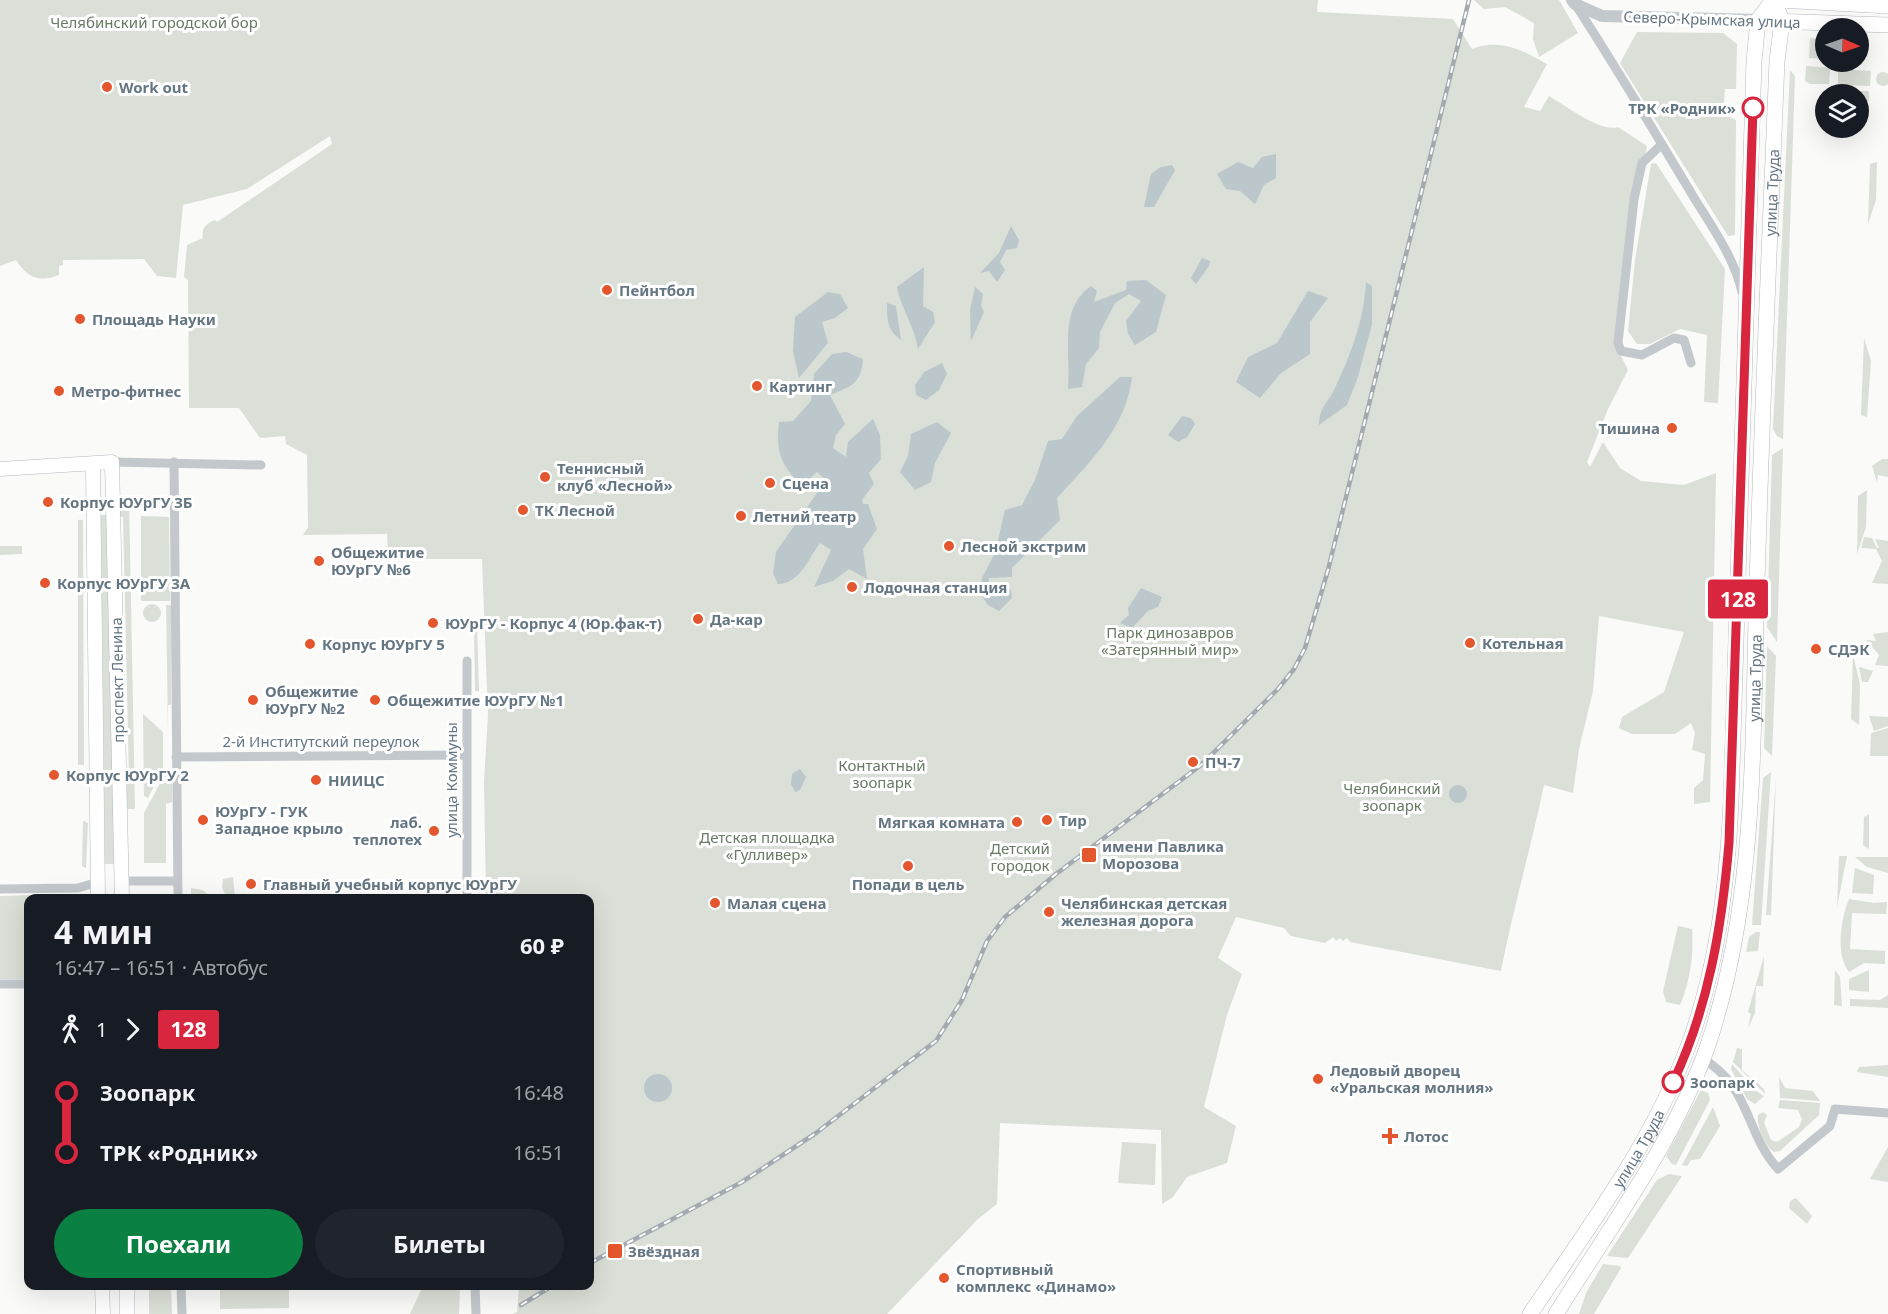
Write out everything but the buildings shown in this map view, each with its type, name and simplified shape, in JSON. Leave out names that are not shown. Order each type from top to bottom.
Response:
[{"type":"main road","name":"Северо-Крымская улица","points":[[1774,0],[1888,6]]},
{"type":"main road","points":[[1758,20],[1774,0]]},
{"type":"main road","points":[[1774,0],[1782,21]]},
{"type":"main road","name":"Северо-Крымская улица","points":[[1758,20],[1888,25]]},
{"type":"main road","name":"улица Труда","points":[[1530,1314],[1634,1157],[1686,1052],[1717,944],[1729,843],[1754,61],[1758,20]]},
{"type":"main road","name":"улица Труда","points":[[1556,1314],[1650,1166],[1694,1082],[1723,997],[1735,947],[1747,845],[1777,61],[1782,21]]},
{"type":"main road","points":[[0,470],[112,462]]},
{"type":"main road","name":"проспект Ленина","points":[[112,462],[122,894]]},
{"type":"main road","name":"проспект Ленина","points":[[93,465],[98,894]]},
{"type":"main road","points":[[94,517],[98,510],[104,508],[110,510],[113,517]]},
{"type":"main road","points":[[98,882],[122,881]]},
{"type":"main road","points":[[1686,1052],[1703,1059]]},
{"type":"main road","points":[[102,1290],[103,1314]]},
{"type":"main road","points":[[127,1290],[127,1314]]},
{"type":"street","name":"Северо-Крымская улица","points":[[1574,2],[1602,16],[1758,20]]},
{"type":"street","points":[[1574,2],[1662,144],[1739,275],[1747,316]]},
{"type":"street","points":[[1662,144],[1642,163],[1636,190],[1618,343],[1621,351],[1642,355],[1674,338],[1684,340],[1691,363]]},
{"type":"street","points":[[112,462],[261,465]]},
{"type":"street","points":[[174,462],[178,894]]},
{"type":"street","name":"улица Коммуны","points":[[467,661],[465,755],[467,894]]},
{"type":"street","name":"2-й Институтский переулок","points":[[176,757],[465,755]]},
{"type":"street","points":[[122,881],[177,881]]},
{"type":"street","points":[[0,890],[78,888],[98,882]]},
{"type":"street","points":[[0,984],[24,984]]},
{"type":"street","points":[[1703,1059],[1713,1065],[1735,1086],[1766,1154],[1778,1169],[1830,1126],[1835,1108],[1888,1113]]},
{"type":"street","points":[[182,1290],[182,1314]]},
{"type":"street","points":[[475,1290],[476,1314]]},
{"type":"green space","points":[[0,0],[1318,0],[1317,12],[1453,19],[1472,49],[1492,45],[1511,47],[1547,64],[1524,107],[1540,111],[1549,96],[1593,122],[1611,128],[1618,127],[1647,146],[1614,342],[1628,370],[1608,409],[1587,462],[1590,467],[1603,442],[1620,468],[1641,481],[1684,485],[1716,473],[1710,802],[1694,804],[1694,788],[1703,780],[1705,754],[1692,750],[1695,733],[1691,723],[1675,734],[1632,734],[1619,728],[1622,717],[1664,692],[1684,632],[1599,616],[1593,691],[1579,749],[1573,793],[1544,785],[1501,971],[1350,942],[1347,938],[1343,941],[1340,938],[1336,941],[1333,937],[1325,943],[1291,936],[1284,928],[1236,917],[1218,958],[1242,974],[1227,1015],[1204,1107],[1236,1126],[1227,1163],[1187,1177],[1173,1197],[1162,1204],[1161,1130],[1000,1123],[997,1204],[978,1219],[887,1314],[512,1314],[517,1312],[519,1290],[594,1290],[594,894],[486,894],[484,782],[488,715],[482,559],[388,559],[387,534],[303,535],[308,527],[307,455],[286,444],[285,436],[260,438],[239,408],[189,408],[188,280],[184,277],[187,245],[203,238],[204,229],[209,223],[215,220],[217,222],[332,144],[330,136],[247,189],[183,205],[176,278],[157,276],[144,259],[63,260],[63,265],[59,266],[59,275],[45,278],[34,277],[24,271],[16,260],[0,266]]},
{"type":"green space","points":[[1474,0],[1559,0],[1578,33],[1539,57],[1533,39],[1534,23],[1505,7],[1484,9]]},
{"type":"green space","points":[[1637,32],[1723,33],[1737,44],[1736,89],[1725,89],[1723,114],[1736,120],[1735,235],[1728,236],[1620,63]]},
{"type":"green space","points":[[1810,38],[1815,38],[1815,58],[1809,58]]},
{"type":"green space","points":[[1806,66],[1815,67],[1815,72],[1830,72],[1829,84],[1810,84],[1805,81]]},
{"type":"green space","points":[[1790,70],[1795,76],[1783,439],[1777,436],[1773,429]]},
{"type":"green space","points":[[1871,71],[1870,86],[1869,84],[1838,84],[1838,72]]},
{"type":"green space","points":[[1883,72],[1888,74],[1888,84],[1883,86],[1878,84],[1876,79],[1878,74]]},
{"type":"green space","points":[[1877,162],[1876,200],[1868,224],[1870,164]]},
{"type":"green space","points":[[1656,163],[1725,269],[1718,403],[1704,402],[1707,335],[1680,329],[1650,344],[1637,344],[1628,331],[1635,260],[1651,164]]},
{"type":"green space","points":[[1864,338],[1871,361],[1867,417],[1861,415]]},
{"type":"green space","points":[[1783,448],[1777,642],[1767,627],[1772,455]]},
{"type":"green space","points":[[1882,459],[1888,459],[1888,477],[1878,475],[1877,482],[1872,466]]},
{"type":"green space","points":[[1867,490],[1866,527],[1857,554],[1858,496]]},
{"type":"green space","points":[[117,498],[129,498],[135,809],[124,809],[125,776],[129,776],[123,517],[119,516]]},
{"type":"green space","points":[[101,515],[109,515],[114,864],[105,864]]},
{"type":"green space","points":[[141,516],[169,517],[170,601],[141,601]]},
{"type":"green space","points":[[78,520],[83,520],[84,765],[78,765]]},
{"type":"green space","points":[[1864,537],[1872,538],[1877,548],[1879,548],[1875,539],[1888,541],[1888,584],[1872,583],[1882,561],[1876,549],[1861,548]]},
{"type":"green space","points":[[0,546],[22,546],[22,554],[0,555]]},
{"type":"green space","points":[[152,604],[158,607],[161,613],[158,619],[152,622],[146,619],[143,613],[146,607]]},
{"type":"green space","points":[[166,605],[171,605],[171,705],[168,705]]},
{"type":"green space","points":[[477,623],[479,691],[475,691],[474,624]]},
{"type":"green space","points":[[1888,632],[1888,666],[1875,665],[1879,655],[1866,640],[1876,641],[1873,634]]},
{"type":"green space","points":[[1767,646],[1776,656],[1772,756],[1764,748]]},
{"type":"green space","points":[[1853,655],[1860,684],[1859,725],[1851,719]]},
{"type":"green space","points":[[1859,667],[1873,671],[1868,682],[1862,682]]},
{"type":"green space","points":[[143,714],[163,732],[163,769],[148,798],[144,796]]},
{"type":"green space","points":[[1869,716],[1888,717],[1888,726],[1874,731]]},
{"type":"green space","points":[[1888,728],[1888,756],[1870,756],[1871,733]]},
{"type":"green space","points":[[166,772],[172,772],[172,802],[166,804],[166,863],[144,863],[144,813]]},
{"type":"green space","points":[[1771,772],[1761,925],[1752,925],[1763,778]]},
{"type":"green space","points":[[1776,778],[1771,915],[1766,915]]},
{"type":"green space","points":[[1869,814],[1869,849],[1863,845],[1864,817]]},
{"type":"green space","points":[[83,821],[88,823],[86,868],[82,866]]},
{"type":"green space","points":[[1839,856],[1847,856],[1837,907]]},
{"type":"green space","points":[[1855,857],[1888,857],[1888,873],[1867,867]]},
{"type":"green space","points":[[1855,868],[1874,875],[1873,894],[1852,893]]},
{"type":"green space","points":[[233,877],[235,894],[225,894],[222,888],[223,879]]},
{"type":"green space","points":[[191,888],[208,894],[191,894]]},
{"type":"green space","points":[[24,895],[24,979],[0,979],[0,896]]},
{"type":"green space","points":[[1849,899],[1874,903],[1887,902],[1886,914],[1852,913],[1850,949],[1885,951],[1885,964],[1864,963],[1849,972],[1845,965],[1841,936]]},
{"type":"green space","points":[[1678,926],[1692,929],[1692,958],[1689,977],[1680,1005],[1666,1002],[1663,991]]},
{"type":"green space","points":[[1760,932],[1758,951],[1746,952],[1749,937]]},
{"type":"green space","points":[[1764,956],[1763,986],[1756,986],[1755,1013],[1748,1028],[1751,1014],[1748,1012]]},
{"type":"green space","points":[[1835,970],[1840,977],[1842,1006],[1834,1005]]},
{"type":"green space","points":[[1869,970],[1869,992],[1849,990],[1849,979]]},
{"type":"green space","points":[[1888,995],[1888,1008],[1850,1006],[1850,999],[1880,1000]]},
{"type":"green space","points":[[1737,1048],[1742,1049],[1742,1070],[1764,1089],[1765,1094],[1733,1062]]},
{"type":"green space","points":[[1732,1064],[1756,1091],[1764,1096],[1755,1104],[1747,1099],[1731,1069]]},
{"type":"green space","points":[[1888,1065],[1888,1077],[1857,1072],[1859,1067]]},
{"type":"green space","points":[[1779,1077],[1785,1088],[1813,1091],[1820,1101],[1780,1098]]},
{"type":"green space","points":[[1701,1090],[1708,1093],[1710,1100],[1676,1165],[1672,1164],[1666,1156]]},
{"type":"green space","points":[[1780,1100],[1820,1103],[1819,1115],[1780,1151],[1774,1152],[1762,1135],[1758,1115],[1763,1112],[1767,1115],[1764,1122],[1771,1140],[1777,1142],[1799,1127],[1802,1119],[1798,1110],[1778,1108]]},
{"type":"green space","points":[[1713,1107],[1720,1126],[1700,1159],[1691,1160],[1687,1166],[1682,1165]]},
{"type":"green space","points":[[1122,1142],[1156,1144],[1155,1185],[1118,1183]]},
{"type":"green space","points":[[1888,1147],[1888,1182],[1870,1179]]},
{"type":"green space","points":[[1669,1174],[1682,1176],[1628,1258],[1607,1256],[1657,1180]]},
{"type":"green space","points":[[1796,1198],[1812,1216],[1807,1224],[1789,1208],[1790,1201]]},
{"type":"green space","points":[[1603,1264],[1621,1268],[1594,1314],[1579,1314],[1586,1293]]},
{"type":"green space","points":[[149,1290],[171,1290],[172,1314],[149,1314]]},
{"type":"green space","points":[[220,1290],[289,1290],[289,1308],[220,1309]]},
{"type":"green space","points":[[421,1290],[460,1290],[459,1314],[410,1314]]},
{"type":"shaded area","points":[[1276,154],[1276,178],[1264,185],[1255,204],[1240,191],[1226,189],[1217,174],[1238,162],[1253,168],[1262,157]]},
{"type":"shaded area","points":[[1172,165],[1175,170],[1154,207],[1144,207],[1151,174],[1161,167]]},
{"type":"shaded area","points":[[1011,226],[1019,240],[1017,248],[1006,250],[1000,262],[1005,270],[997,282],[989,271],[980,273],[999,253]]},
{"type":"shaded area","points":[[1202,258],[1210,261],[1209,266],[1196,284],[1191,278]]},
{"type":"shaded area","points":[[924,267],[923,306],[933,312],[935,322],[918,349],[897,287]]},
{"type":"shaded area","points":[[1146,280],[1166,295],[1156,332],[1135,345],[1128,334],[1126,321],[1141,301],[1129,294],[1115,303],[1100,332],[1099,348],[1086,364],[1082,387],[1068,389],[1068,333],[1074,307],[1080,296],[1091,286],[1097,291],[1094,302],[1126,290],[1127,281]]},
{"type":"shaded area","points":[[1366,282],[1372,286],[1372,324],[1358,377],[1347,405],[1319,425],[1323,408],[1335,388],[1356,336],[1363,310]]},
{"type":"shaded area","points":[[975,287],[983,294],[981,306],[984,312],[971,341],[970,310]]},
{"type":"shaded area","points":[[1308,291],[1328,298],[1310,322],[1310,354],[1281,373],[1260,398],[1236,382],[1248,357],[1277,343]]},
{"type":"shaded area","points":[[828,292],[840,294],[848,308],[835,318],[822,322],[828,343],[799,378],[793,351],[795,317]]},
{"type":"shaded area","points":[[887,303],[896,306],[901,340],[889,324]]},
{"type":"shaded area","points":[[846,352],[863,359],[862,367],[854,383],[830,395],[845,424],[836,435],[833,448],[846,457],[848,442],[873,419],[880,435],[881,459],[869,473],[874,484],[862,500],[863,504],[868,504],[877,529],[863,549],[867,579],[849,569],[833,581],[814,587],[831,550],[820,543],[798,575],[792,580],[778,584],[773,573],[776,552],[826,480],[817,472],[801,486],[794,478],[779,450],[779,422],[793,421],[811,401],[814,374],[832,354]]},
{"type":"shaded area","points":[[942,363],[947,374],[939,390],[926,400],[916,395],[915,385],[924,372]]},
{"type":"shaded area","points":[[1120,377],[1132,377],[1122,412],[1114,428],[1094,457],[1057,498],[1060,520],[1012,568],[1012,577],[989,578],[989,594],[995,597],[1007,588],[1011,590],[1012,598],[999,611],[988,605],[981,595],[982,578],[995,553],[1005,510],[1022,505],[1035,480],[1048,441],[1062,439],[1077,416]]},
{"type":"shaded area","points":[[1182,416],[1191,418],[1195,424],[1187,437],[1178,442],[1168,435]]},
{"type":"shaded area","points":[[937,422],[951,433],[935,463],[931,482],[915,490],[900,472],[908,456],[911,434]]},
{"type":"shaded area","points":[[1141,588],[1162,597],[1158,607],[1148,611],[1132,628],[1120,623],[1129,615],[1128,608]]},
{"type":"shaded area","points":[[800,769],[806,777],[800,790],[795,792],[791,784],[792,774]]},
{"type":"shaded area","points":[[1454,785],[1462,785],[1467,790],[1465,801],[1454,803],[1449,798],[1449,790]]},
{"type":"shaded area","points":[[658,1074],[668,1078],[672,1088],[668,1098],[658,1102],[648,1098],[644,1088],[648,1078]]},
{"type":"railway","points":[[594,1261],[742,1182],[816,1133],[936,1041],[962,1000],[987,941],[1005,917],[1056,874],[1201,765],[1278,689],[1294,669],[1305,648],[1328,570],[1469,0]]},
{"type":"railway","points":[[521,1305],[545,1290]]},
{"type":"bus line","name":"128","points":[[1673,1082],[1686,1052],[1711,971],[1722,915],[1729,843],[1753,108]]},
{"type":"place","name":"Work out","points":[[107,87]]},
{"type":"place","name":"ТРК «Родник»","points":[[1753,108]]},
{"type":"place","name":"Пейнтбол","points":[[607,290]]},
{"type":"place","name":"Площадь Науки","points":[[80,319]]},
{"type":"place","name":"Картинг","points":[[757,386]]},
{"type":"place","name":"Метро-фитнес","points":[[59,391]]},
{"type":"place","name":"Тишина","points":[[1672,428]]},
{"type":"place","name":"Теннисный клуб «Лесной»","points":[[545,477]]},
{"type":"place","name":"Сцена","points":[[770,483]]},
{"type":"place","name":"Корпус ЮУрГУ 3Б","points":[[48,502]]},
{"type":"place","name":"ТК Лесной","points":[[523,510]]},
{"type":"place","name":"Летний театр","points":[[741,516]]},
{"type":"place","name":"Лесной экстрим","points":[[949,546]]},
{"type":"place","name":"Общежитие ЮУрГУ №6","points":[[319,561]]},
{"type":"place","name":"Корпус ЮУрГУ 3А","points":[[45,583]]},
{"type":"place","name":"Лодочная станция","points":[[852,587]]},
{"type":"place","name":"Да-кар","points":[[698,619]]},
{"type":"place","name":"ЮУрГУ - Корпус 4 (Юр.фак-т)","points":[[433,623]]},
{"type":"place","name":"Котельная","points":[[1470,643]]},
{"type":"place","name":"Корпус ЮУрГУ 5","points":[[310,644]]},
{"type":"place","name":"СДЭК","points":[[1816,649]]},
{"type":"place","name":"Общежитие ЮУрГУ №2","points":[[253,700]]},
{"type":"place","name":"Общежитие ЮУрГУ №1","points":[[375,700]]},
{"type":"place","name":"ПЧ-7","points":[[1193,762]]},
{"type":"place","name":"Корпус ЮУрГУ 2","points":[[54,775]]},
{"type":"place","name":"НИИЦС","points":[[316,780]]},
{"type":"place","name":"ЮУрГУ - ГУК Западное крыло","points":[[203,820]]},
{"type":"place","name":"Тир","points":[[1047,820]]},
{"type":"place","name":"Мягкая комната","points":[[1017,822]]},
{"type":"place","name":"лаб. теплотех","points":[[434,831]]},
{"type":"place","name":"имени Павлика Морозова","points":[[1089,855]]},
{"type":"place","name":"Попади в цель","points":[[908,866]]},
{"type":"place","name":"Главный учебный корпус ЮУрГУ","points":[[251,884]]},
{"type":"place","name":"Малая сцена","points":[[715,903]]},
{"type":"place","name":"Челябинская детская железная дорога","points":[[1049,912]]},
{"type":"place","name":"Ледовый дворец «Уральская молния»","points":[[1318,1079]]},
{"type":"place","name":"Зоопарк","points":[[1673,1082]]},
{"type":"place","name":"Лотос","points":[[1390,1136]]},
{"type":"place","name":"Звёздная","points":[[615,1251]]},
{"type":"place","name":"Спортивный комплекс «Динамо»","points":[[944,1278]]},
{"type":"park label","name":"Челябинский городской бор","points":[[154,22]]},
{"type":"park label","name":"Парк динозавров «Затерянный мир»","points":[[1170,640]]},
{"type":"park label","name":"Контактный зоопарк","points":[[882,774]]},
{"type":"park label","name":"Челябинский зоопарк","points":[[1392,796]]},
{"type":"park label","name":"Детская площадка «Гулливер»","points":[[767,846]]},
{"type":"park label","name":"Детский городок","points":[[1020,856]]}]
